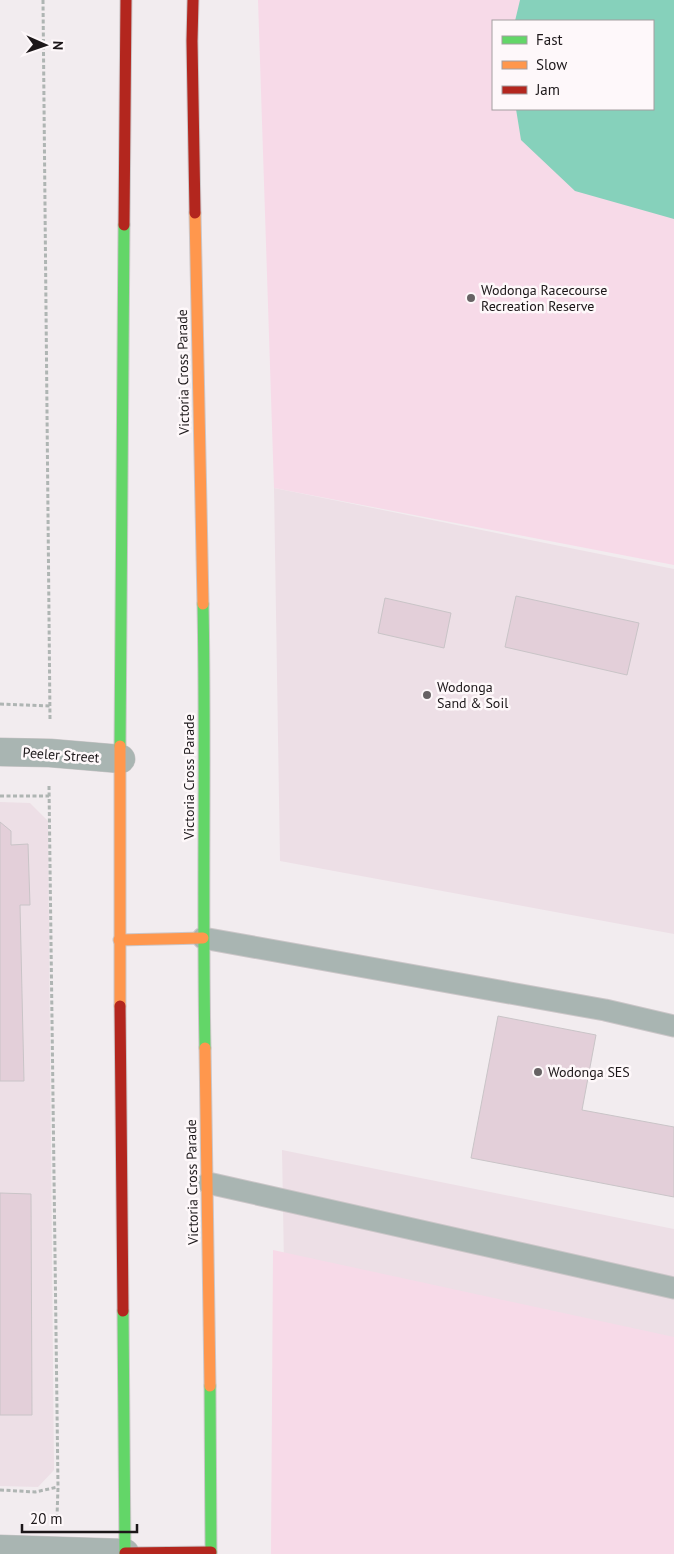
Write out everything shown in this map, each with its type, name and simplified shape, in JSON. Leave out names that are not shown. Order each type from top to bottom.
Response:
[{"type":"main road","points":[[126,0],[119,940],[125,1554],[211,1553]]},
{"type":"main road","name":"Victoria Cross Parade","points":[[193,0],[192,40],[205,696],[203,938],[208,1183],[211,1553]]},
{"type":"main road","points":[[119,940],[203,938]]},
{"type":"street","name":"Peeler Street","points":[[0,752],[50,753],[121,759]]},
{"type":"street","points":[[0,1548],[125,1554]]},
{"type":"lane","points":[[203,938],[605,1010],[674,1026]]},
{"type":"lane","points":[[208,1183],[674,1288]]},
{"type":"path","points":[[0,704],[50,706]]},
{"type":"path","points":[[0,796],[49,796]]},
{"type":"path","points":[[0,1490],[35,1492],[58,1487]]},
{"type":"shaded area","name":"Wodonga Racecourse Recreation Reserve","points":[[258,0],[674,0],[674,565],[274,488]]},
{"type":"shaded area","points":[[520,0],[674,0],[674,219],[575,191],[521,140],[516,110],[654,110],[654,20],[515,20]]},
{"type":"shaded area","points":[[274,488],[674,569],[674,934],[280,861]]},
{"type":"shaded area","points":[[0,802],[30,803],[48,821],[54,1470],[38,1487],[0,1486]]},
{"type":"shaded area","points":[[282,1150],[674,1229],[674,1554],[289,1554]]},
{"type":"shaded area","points":[[273,1250],[674,1337],[674,1554],[271,1554]]},
{"type":"building","points":[[516,596],[639,623],[627,675],[505,647]]},
{"type":"building","points":[[385,598],[451,613],[444,648],[378,633]]},
{"type":"building","points":[[0,822],[11,831],[11,845],[28,844],[30,905],[20,905],[24,1081],[0,1081]]},
{"type":"building","name":"Wodonga SES","points":[[498,1016],[596,1035],[582,1110],[674,1127],[674,1197],[471,1158]]},
{"type":"building","points":[[0,1193],[31,1194],[32,1415],[0,1415]]},
{"type":"traffic: fast","points":[[120,746],[124,225]]},
{"type":"traffic: fast","points":[[203,604],[205,1048]]},
{"type":"traffic: fast","points":[[123,1311],[125,1554]]},
{"type":"traffic: fast","points":[[210,1386],[211,1554]]},
{"type":"traffic: slow","points":[[195,213],[203,604]]},
{"type":"traffic: slow","points":[[120,746],[120,1006]]},
{"type":"traffic: slow","points":[[119,940],[203,938]]},
{"type":"traffic: slow","points":[[205,1048],[210,1386]]},
{"type":"traffic: jam","points":[[124,225],[126,0]]},
{"type":"traffic: jam","points":[[193,0],[195,213]]},
{"type":"traffic: jam","points":[[120,1006],[123,1311]]},
{"type":"traffic: jam","points":[[125,1553],[211,1552]]},
{"type":"place","name":"Wodonga Racecourse Recreation Reserve","points":[[471,298]]},
{"type":"place","name":"Wodonga Sand & Soil","points":[[427,695]]},
{"type":"place","name":"Wodonga SES","points":[[538,1072]]}]
